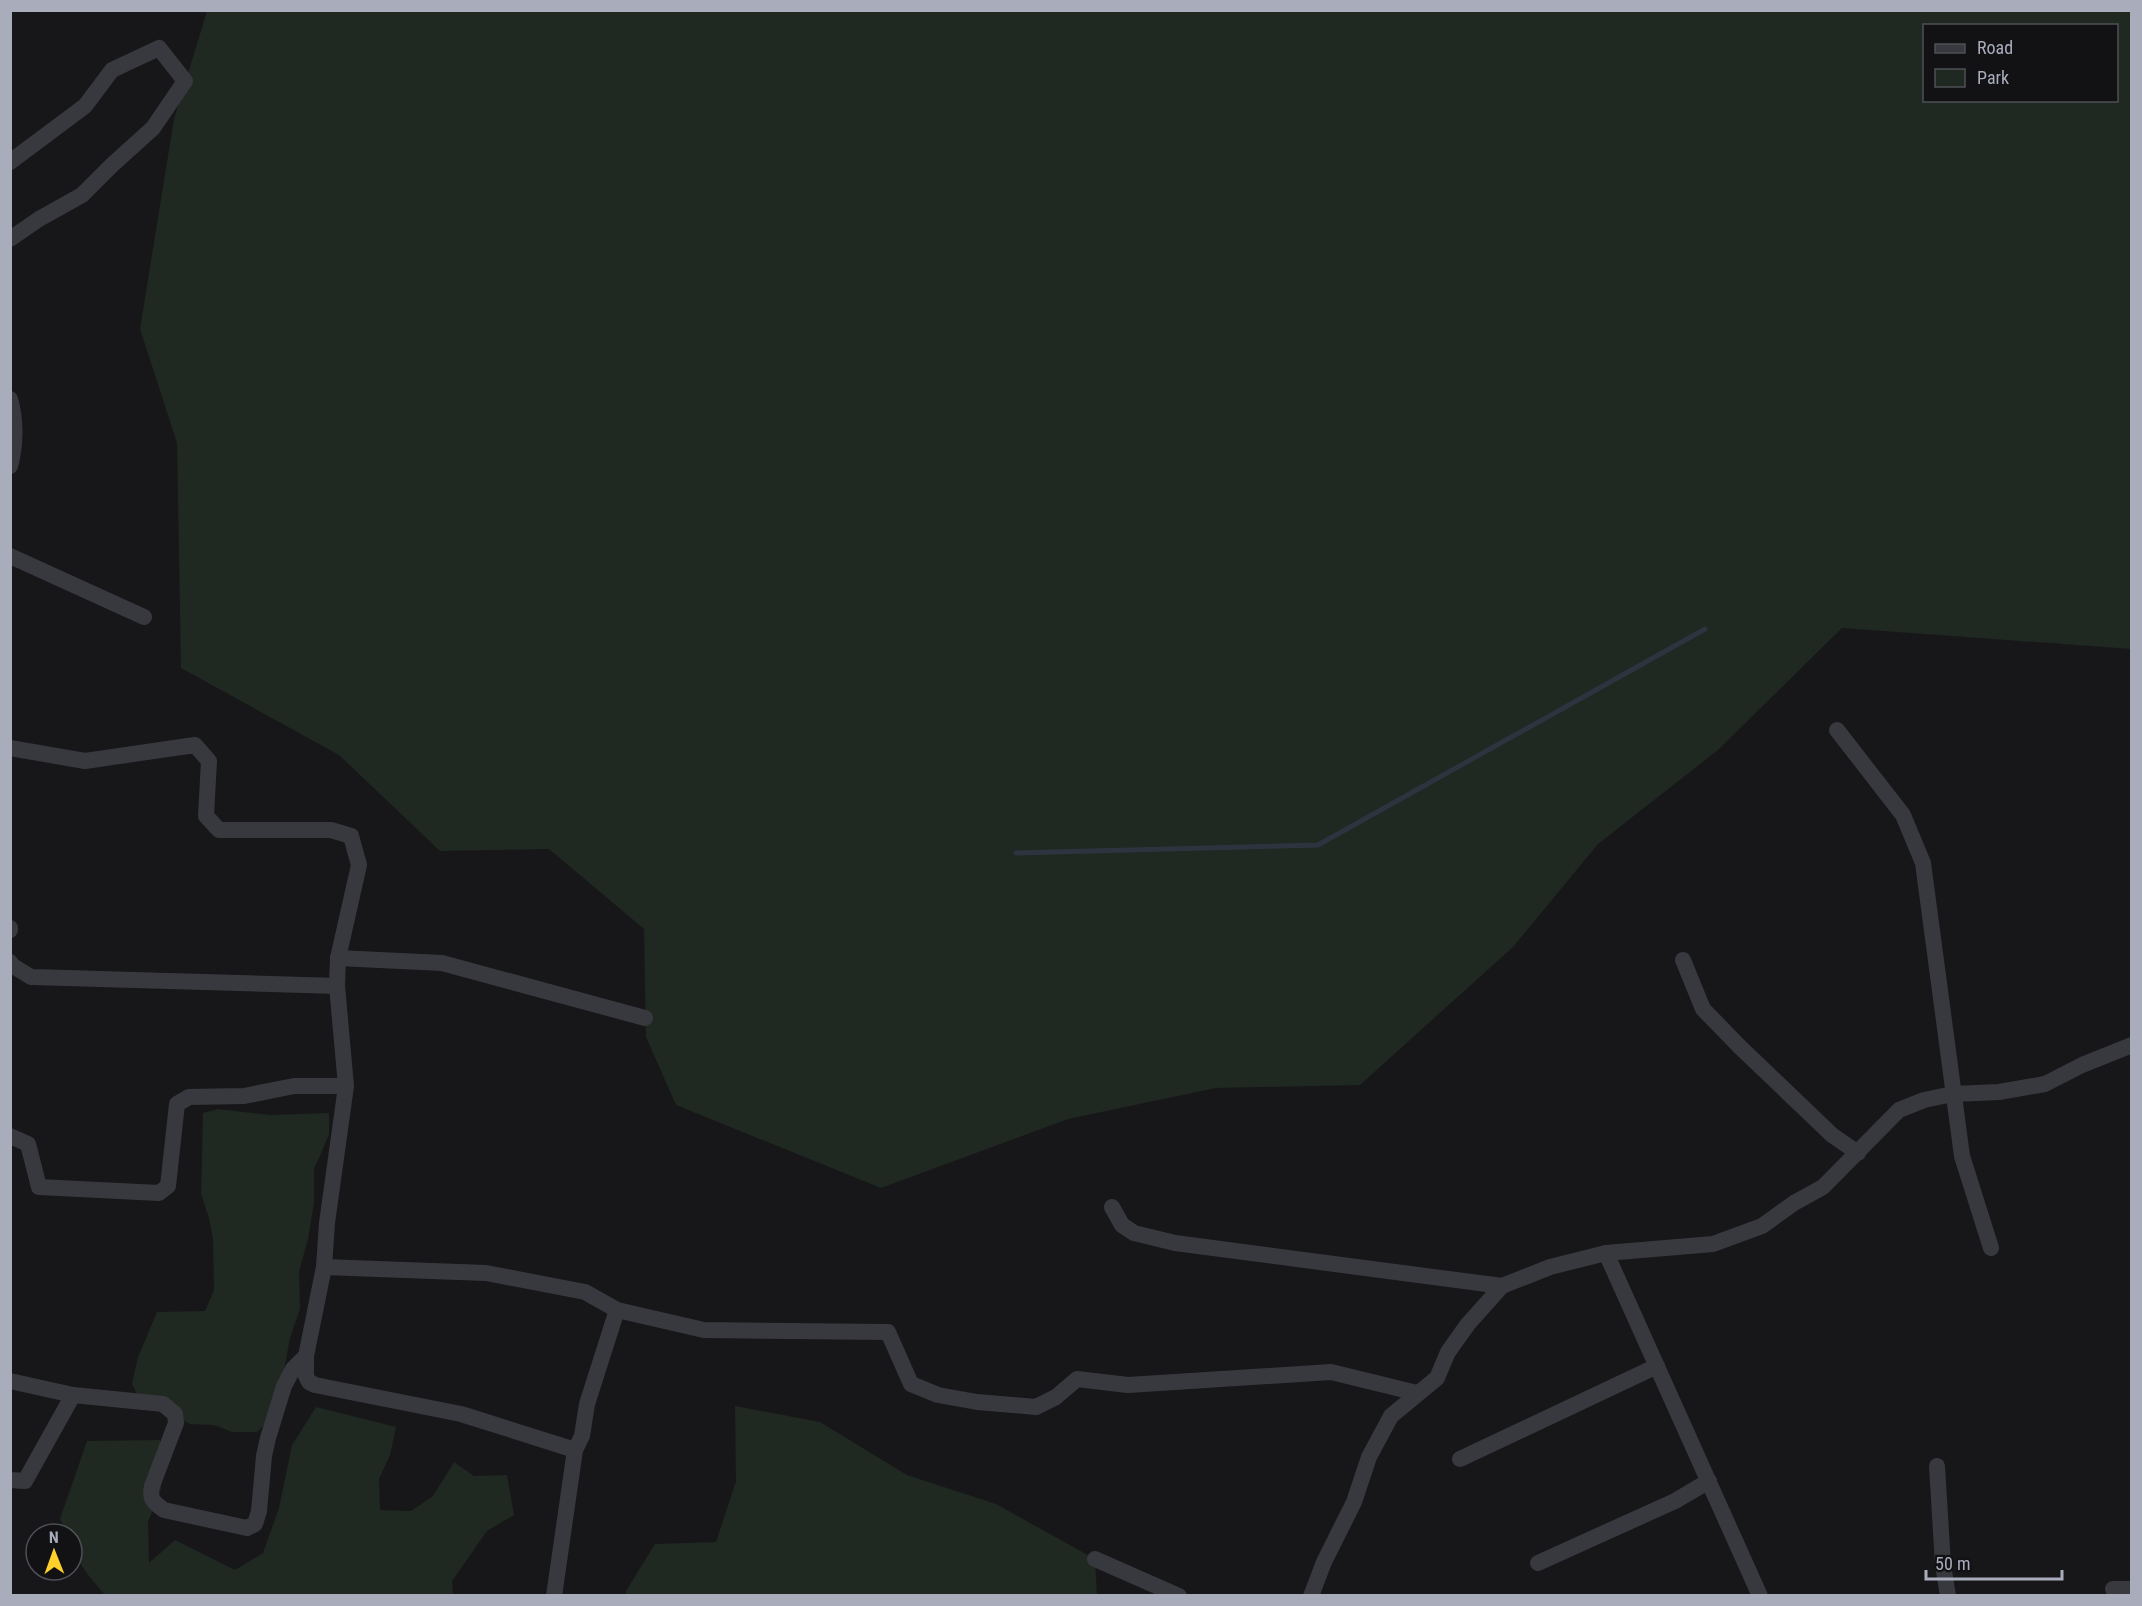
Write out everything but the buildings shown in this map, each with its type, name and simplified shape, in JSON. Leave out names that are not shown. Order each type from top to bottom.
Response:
[{"type":"street","points":[[10,162],[85,106],[112,70],[159,48],[185,81],[153,128],[82,195],[39,219],[10,239]]},
{"type":"street","points":[[10,399],[13,410],[14,453],[10,466]]},
{"type":"street","points":[[10,556],[144,616]]},
{"type":"street","points":[[1837,730],[1903,815],[1923,863],[1962,1156],[1990,1248]]},
{"type":"street","points":[[10,748],[85,760],[195,745],[209,761],[206,816],[219,830],[331,830],[351,836],[359,865],[338,958],[336,986],[346,1086],[327,1223],[324,1267],[306,1356],[306,1376],[309,1383],[315,1385],[461,1414],[575,1450]]},
{"type":"street","points":[[338,958],[442,963],[645,1018]]},
{"type":"street","points":[[1683,960],[1703,1009],[1823,1127],[1858,1153]]},
{"type":"street","points":[[10,962],[32,977],[336,986]]},
{"type":"street","points":[[1311,1596],[1324,1562],[1354,1502],[1369,1457],[1390,1416],[1437,1378],[1448,1352],[1468,1324],[1502,1286],[1550,1267],[1606,1253],[1713,1244],[1762,1226],[1823,1186],[1899,1110],[1924,1100],[1953,1094],[2000,1092],[2045,1084],[2082,1065],[2132,1045]]},
{"type":"street","points":[[10,1136],[28,1144],[39,1187],[159,1193],[168,1186],[177,1104],[189,1098],[244,1096],[294,1086],[346,1086]]},
{"type":"street","points":[[1112,1207],[1122,1225],[1134,1233],[1174,1243],[1502,1286]]},
{"type":"street","points":[[1606,1253],[1760,1596]]},
{"type":"street","points":[[324,1267],[486,1273],[585,1292],[616,1310],[704,1330],[888,1332],[911,1384],[938,1395],[977,1402],[1036,1407],[1056,1397],[1077,1379],[1128,1385],[1331,1372],[1417,1393]]},
{"type":"street","points":[[554,1596],[575,1450],[582,1436],[587,1404],[616,1310]]},
{"type":"street","points":[[10,1381],[73,1395],[164,1404],[175,1414],[176,1424],[152,1486],[150,1494],[153,1502],[164,1510],[247,1528],[255,1524],[259,1511],[264,1456],[284,1386],[293,1369],[306,1356]]},
{"type":"street","points":[[1460,1459],[1656,1366]]},
{"type":"street","points":[[10,1480],[25,1481],[73,1395]]},
{"type":"street","points":[[1937,1466],[1943,1565],[1948,1596]]},
{"type":"street","points":[[1538,1563],[1675,1501],[1708,1481]]},
{"type":"street","points":[[1095,1559],[1179,1596]]},
{"type":"street","points":[[2113,1589],[2132,1589]]},
{"type":"green space","points":[[207,11],[2131,11],[2131,649],[1842,628],[1718,750],[1598,844],[1513,947],[1360,1085],[1216,1088],[1068,1119],[881,1188],[676,1105],[646,1037],[644,929],[549,849],[440,851],[339,755],[181,668],[177,443],[140,329],[174,119]]},
{"type":"green space","points":[[218,1109],[270,1115],[329,1113],[329,1135],[314,1169],[314,1203],[299,1272],[300,1309],[290,1338],[282,1381],[266,1423],[257,1432],[232,1432],[214,1425],[190,1424],[138,1397],[132,1383],[138,1357],[157,1312],[205,1311],[214,1290],[213,1239],[201,1194],[203,1113]]},
{"type":"green space","points":[[735,1406],[820,1422],[907,1475],[996,1504],[1095,1559],[1097,1595],[626,1596],[626,1591],[655,1544],[716,1542],[736,1481]]},
{"type":"green space","points":[[316,1407],[396,1427],[390,1455],[379,1479],[380,1510],[411,1511],[433,1496],[454,1462],[474,1476],[507,1475],[514,1515],[487,1531],[452,1581],[453,1596],[105,1595],[84,1568],[84,1522],[61,1522],[60,1519],[87,1441],[160,1440],[161,1489],[148,1522],[149,1563],[175,1540],[235,1570],[263,1553],[279,1508],[292,1445]]},
{"type":"waterway","points":[[1016,853],[1318,845],[1705,629]]}]
